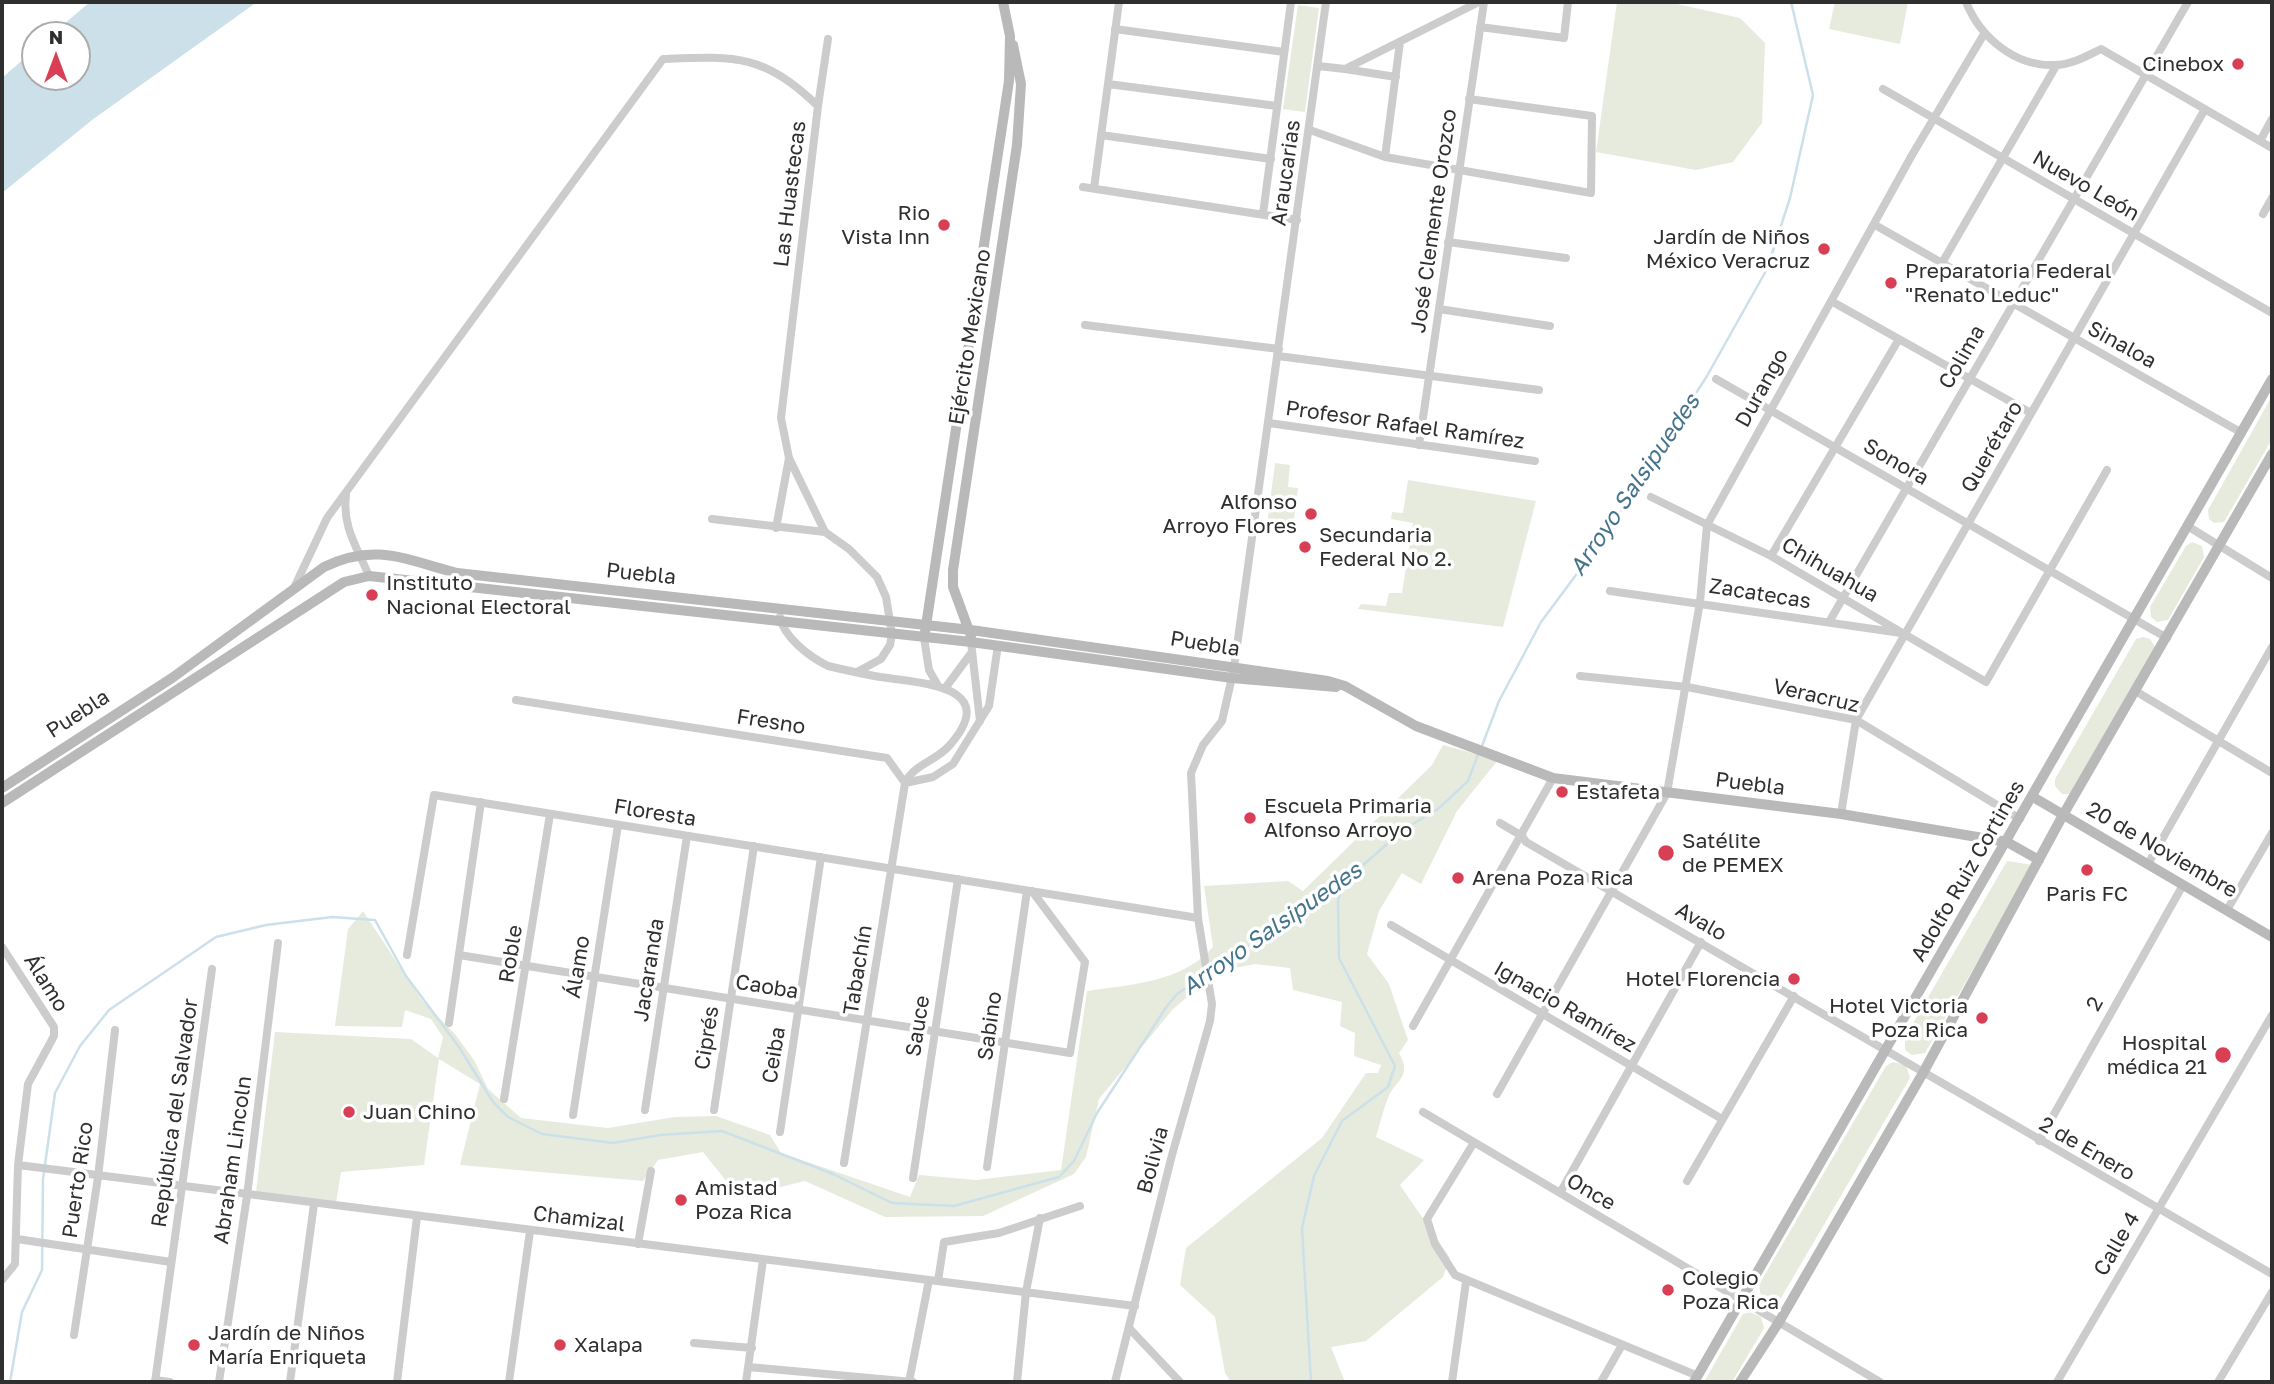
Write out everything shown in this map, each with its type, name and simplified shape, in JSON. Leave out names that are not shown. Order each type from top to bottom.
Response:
[{"type":"main road","name":"Ejército Mexicano","points":[[953,587],[1017,145],[1021,84],[1003,2]]},
{"type":"main road","name":"Ejército Mexicano","points":[[924,638],[1009,81],[1010,36]]},
{"type":"main road","points":[[999,143],[1017,145]]},
{"type":"main road","points":[[969,344],[988,347]]},
{"type":"main road","name":"Adolfo Ruiz Cortines","points":[[1696,1379],[2272,379]]},
{"type":"main road","points":[[1740,1382],[1779,1322],[1923,1073],[2063,815],[2137,692],[2272,454]]},
{"type":"main road","name":"Puebla","points":[[2,788],[172,678],[324,567],[360,554],[388,553],[457,573],[891,628],[926,626],[971,641],[998,645],[1345,686],[1416,726],[1553,778],[1841,814],[2007,842],[2039,860]]},
{"type":"main road","name":"Puebla","points":[[2,803],[344,582],[369,576],[780,615]]},
{"type":"main road","points":[[935,578],[953,587],[971,641]]},
{"type":"main road","name":"Puebla","points":[[891,628],[924,638],[971,641],[1233,673]]},
{"type":"main road","name":"20 de Noviembre","points":[[2033,797],[2272,937]]},
{"type":"street","points":[[1094,188],[1119,2]]},
{"type":"street","points":[[1263,214],[1291,2]]},
{"type":"street","name":"Araucarias","points":[[1198,918],[1191,773],[1203,746],[1222,721],[1233,673],[1326,2]]},
{"type":"street","points":[[1345,69],[1481,2]]},
{"type":"street","name":"José Clemente Orozco","points":[[1419,444],[1480,27],[1481,2]]},
{"type":"street","points":[[1480,27],[1564,38],[1568,2]]},
{"type":"street","points":[[1966,2],[1984,34],[2003,50],[2040,64],[2056,65],[2080,60],[2101,49],[2272,148]]},
{"type":"street","name":"Colima","points":[[1829,622],[2188,2]]},
{"type":"street","points":[[1115,29],[1284,52]]},
{"type":"street","name":"Durango","points":[[1497,1094],[1668,793],[1700,602],[1707,525],[1912,155],[1936,119],[1984,34]]},
{"type":"street","points":[[818,106],[828,39]]},
{"type":"street","points":[[1385,158],[1400,42]]},
{"type":"street","name":"Las Huastecas","points":[[292,591],[327,518],[663,59],[728,56],[769,68],[818,106],[781,418],[789,458],[825,531],[849,549],[877,577],[886,597],[891,628]]},
{"type":"street","points":[[1942,263],[2056,65]]},
{"type":"street","points":[[1318,66],[1396,77]]},
{"type":"street","points":[[1108,84],[1277,106]]},
{"type":"street","name":"Nuevo León","points":[[1883,89],[2271,308]]},
{"type":"street","points":[[1310,130],[1385,158],[1591,192],[1592,116],[1469,99]]},
{"type":"street","name":"Querétaro","points":[[1841,814],[1856,720],[2205,109]]},
{"type":"street","points":[[2260,141],[2272,119]]},
{"type":"street","points":[[1101,135],[1270,159]]},
{"type":"street","points":[[1083,187],[1297,220]]},
{"type":"street","points":[[2263,214],[2272,198]]},
{"type":"street","name":"Sinaloa","points":[[1875,225],[2242,433]]},
{"type":"street","points":[[1448,242],[1566,258]]},
{"type":"street","points":[[1831,300],[2031,413]]},
{"type":"street","points":[[1439,309],[1550,326]]},
{"type":"street","points":[[1085,325],[1539,390]]},
{"type":"street","points":[[1771,555],[1899,338]]},
{"type":"street","name":"Sonora","points":[[1716,379],[2167,638]]},
{"type":"street","name":"Profesor Rafael Ramírez","points":[[1269,423],[1535,461]]},
{"type":"street","points":[[776,528],[789,458]]},
{"type":"street","points":[[2049,570],[2107,470]]},
{"type":"street","points":[[346,495],[344,514],[348,534],[369,576]]},
{"type":"street","name":"Chihuahua","points":[[1651,497],[1771,555],[1986,682],[2049,570]]},
{"type":"street","points":[[712,519],[776,528],[825,531]]},
{"type":"street","points":[[2189,527],[2272,579]]},
{"type":"street","name":"Zacatecas","points":[[1610,591],[1906,633]]},
{"type":"street","points":[[780,615],[787,634],[816,660],[828,666],[941,685],[963,699],[965,719],[949,746],[910,773],[905,783]]},
{"type":"street","points":[[857,672],[881,659],[891,628]]},
{"type":"street","points":[[924,638],[926,661],[941,685]]},
{"type":"street","points":[[941,685],[971,641]]},
{"type":"street","points":[[971,641],[980,721]]},
{"type":"street","points":[[905,783],[933,777],[953,764],[989,706],[998,645]]},
{"type":"street","points":[[2148,864],[2272,647]]},
{"type":"street","name":"Veracruz","points":[[1580,676],[1687,687],[1856,720],[2020,819]]},
{"type":"street","points":[[2137,692],[2216,742],[2272,773]]},
{"type":"street","name":"Fresno","points":[[516,700],[887,758],[905,783]]},
{"type":"street","points":[[1413,1026],[1553,778]]},
{"type":"street","name":"Tabachín","points":[[844,1163],[905,783]]},
{"type":"street","name":"Floresta","points":[[407,955],[433,795],[1198,918]]},
{"type":"street","points":[[449,1023],[481,802]]},
{"type":"street","name":"Roble","points":[[504,1100],[528,966],[550,814]]},
{"type":"street","name":"Avalo","points":[[1500,823],[1522,836],[1525,842],[1886,1050]]},
{"type":"street","name":"Álamo","points":[[573,1115],[618,825]]},
{"type":"street","points":[[2227,910],[2272,833]]},
{"type":"street","name":"Jacaranda","points":[[645,1110],[687,836]]},
{"type":"street","name":"Ciprés","points":[[714,1110],[754,846]]},
{"type":"street","name":"Ceiba","points":[[780,1132],[821,858]]},
{"type":"street","name":"Sauce","points":[[913,1178],[958,879]]},
{"type":"street","name":"2","points":[[2039,1141],[2183,885]]},
{"type":"street","name":"Caoba","points":[[459,955],[1070,1053],[1084,962],[1030,891]]},
{"type":"street","name":"Sabino","points":[[987,1167],[1030,891]]},
{"type":"street","name":"Bolivia","points":[[1115,1382],[1172,1155],[1210,1021],[1210,994],[1198,918]]},
{"type":"street","name":"Ignacio Ramírez","points":[[1391,925],[1722,1119]]},
{"type":"street","points":[[1560,1193],[1701,942]]},
{"type":"street","name":"Abraham Lincoln","points":[[219,1382],[247,1196],[278,943]]},
{"type":"street","name":"Álamo","points":[[2,947],[54,1027],[54,1036],[28,1084],[18,1165],[15,1264],[2,1280]]},
{"type":"street","name":"República del Salvador","points":[[155,1381],[212,969]]},
{"type":"street","points":[[1687,1181],[1794,996]]},
{"type":"street","name":"Calle 4","points":[[2057,1382],[2272,1015]]},
{"type":"street","name":"Puerto Rico","points":[[74,1335],[98,1177],[115,1030]]},
{"type":"street","name":"2 de Enero","points":[[1886,1050],[2272,1274]]},
{"type":"street","name":"Once","points":[[1423,1112],[1473,1144],[1880,1382]]},
{"type":"street","points":[[1473,1144],[1427,1219],[1435,1244],[1455,1275],[1696,1379]]},
{"type":"street","name":"Chamizal","points":[[18,1165],[182,1188],[1135,1306]]},
{"type":"street","points":[[638,1244],[651,1171]]},
{"type":"street","points":[[290,1382],[314,1204]]},
{"type":"street","points":[[748,1367],[910,1382],[944,1242],[999,1233],[1080,1206]]},
{"type":"street","points":[[397,1382],[417,1217]]},
{"type":"street","points":[[1017,1382],[1026,1292],[1040,1218]]},
{"type":"street","points":[[509,1382],[530,1231]]},
{"type":"street","points":[[17,1239],[172,1262]]},
{"type":"street","points":[[746,1382],[764,1260]]},
{"type":"street","points":[[1452,1382],[1466,1282]]},
{"type":"street","points":[[2218,1382],[2272,1292]]},
{"type":"street","points":[[1129,1328],[1180,1382]]},
{"type":"street","points":[[694,1343],[752,1348]]},
{"type":"street","points":[[1601,1382],[1622,1345]]},
{"type":"street","points":[[155,1381],[170,1382]]},
{"type":"shaded area","points":[[1617,2],[1668,2],[1740,18],[1765,43],[1762,123],[1733,162],[1696,170],[1596,152]]},
{"type":"shaded area","points":[[1835,2],[1908,2],[1900,44],[1829,29]]},
{"type":"shaded area","points":[[1298,5],[1319,8],[1305,112],[1283,109]]},
{"type":"shaded area","points":[[2272,396],[2272,439],[2224,522],[2214,523],[2209,519],[2208,510]]},
{"type":"shaded area","points":[[1275,463],[1290,465],[1288,487],[1298,488],[1293,528],[1267,525]]},
{"type":"shaded area","points":[[1408,480],[1536,501],[1503,627],[1358,609],[1361,604],[1386,606],[1389,593],[1402,593],[1413,523],[1391,519],[1392,512],[1403,513]]},
{"type":"shaded area","points":[[2192,542],[2202,546],[2204,557],[2168,620],[2157,622],[2151,617],[2150,607],[2186,546]]},
{"type":"shaded area","points":[[2136,639],[2150,639],[2156,648],[2070,794],[2062,794],[2055,786],[2055,779]]},
{"type":"shaded area","points":[[1443,745],[1498,760],[1457,811],[1421,884],[1402,873],[1379,911],[1367,954],[1389,984],[1408,1040],[1399,1053],[1404,1073],[1388,1098],[1376,1137],[1424,1160],[1400,1185],[1450,1258],[1443,1277],[1366,1341],[1331,1347],[1345,1382],[1231,1382],[1225,1373],[1215,1317],[1180,1285],[1186,1248],[1322,1138],[1366,1073],[1378,1073],[1381,1065],[1354,1056],[1355,1033],[1340,1026],[1342,1002],[1293,990],[1290,968],[1255,964],[1219,971],[1173,1009],[1099,1099],[1086,1157],[1074,1174],[983,1216],[885,1217],[805,1181],[739,1197],[703,1152],[658,1160],[643,1181],[460,1165],[480,1084],[439,1059],[424,1165],[341,1172],[336,1203],[256,1192],[275,1032],[411,1039],[438,1058],[443,1037],[431,1019],[405,1010],[402,1027],[335,1026],[348,929],[363,911],[421,999],[455,1034],[474,1060],[488,1089],[521,1118],[608,1128],[675,1117],[716,1116],[770,1135],[781,1153],[910,1197],[919,1175],[976,1180],[1061,1170],[1087,991],[1155,980],[1186,968],[1200,959],[1213,947],[1204,886],[1288,881],[1303,891],[1432,765]]},
{"type":"shaded area","points":[[2007,861],[2033,865],[1925,1053],[1912,1055],[1905,1050],[1905,1037]]},
{"type":"shaded area","points":[[1893,1062],[1906,1065],[1910,1078],[1781,1298],[1773,1302],[1766,1300],[1760,1293],[1760,1283],[1886,1066]]},
{"type":"shaded area","points":[[1750,1312],[1761,1317],[1764,1328],[1732,1382],[1704,1382],[1743,1314]]},
{"type":"water","points":[[90,2],[257,2],[92,120],[2,193],[2,78],[21,61],[21,91],[91,91],[91,21],[68,21]]},
{"type":"waterway","name":"Arroyo Salsipuedes","points":[[1482,746],[1499,701],[1541,622],[1602,540],[1707,376],[1767,269],[1790,198],[1813,95],[1791,2]]},
{"type":"waterway","name":"Arroyo Salsipuedes","points":[[1209,972],[1345,881],[1403,830],[1438,809],[1468,781],[1479,752]]},
{"type":"waterway","points":[[1311,1382],[1302,1228],[1314,1176],[1342,1121],[1388,1087],[1395,1066],[1339,958],[1338,900],[1344,884]]},
{"type":"waterway","name":"Arroyo Salsipuedes","points":[[10,1382],[22,1312],[42,1270],[43,1179],[55,1093],[80,1046],[109,1010],[216,937],[266,925],[332,917],[375,920],[406,976],[459,1047],[493,1102],[508,1117],[542,1134],[613,1143],[660,1135],[722,1131],[833,1174],[892,1203],[954,1206],[1059,1177],[1074,1161],[1097,1113],[1167,1006],[1177,994],[1204,976]]},
{"type":"place","name":"Cinebox","points":[[2238,64]]},
{"type":"place","name":"Rio Vista Inn","points":[[944,225]]},
{"type":"place","name":"Jardín de Niños México Veracruz","points":[[1824,249]]},
{"type":"place","name":"Preparatoria Federal \"Renato Leduc\"","points":[[1891,283]]},
{"type":"place","name":"Alfonso Arroyo Flores","points":[[1311,514]]},
{"type":"place","name":"Secundaria Federal No 2.","points":[[1305,547]]},
{"type":"place","name":"Instituto Nacional Electoral","points":[[372,595]]},
{"type":"place","name":"Estafeta","points":[[1562,792]]},
{"type":"place","name":"Escuela Primaria Alfonso Arroyo","points":[[1250,818]]},
{"type":"place","name":"Satélite de PEMEX","points":[[1666,853]]},
{"type":"place","name":"Paris FC","points":[[2087,870]]},
{"type":"place","name":"Arena Poza Rica","points":[[1458,878]]},
{"type":"place","name":"Hotel Florencia","points":[[1794,979]]},
{"type":"place","name":"Hotel Victoria Poza Rica","points":[[1982,1018]]},
{"type":"place","name":"Hospital médica 21","points":[[2223,1055]]},
{"type":"place","name":"Juan Chino","points":[[349,1112]]},
{"type":"place","name":"Amistad Poza Rica","points":[[681,1200]]},
{"type":"place","name":"Colegio Poza Rica","points":[[1668,1290]]},
{"type":"place","name":"Jardín de Niños María Enriqueta","points":[[194,1345]]},
{"type":"place","name":"Xalapa","points":[[560,1345]]}]
